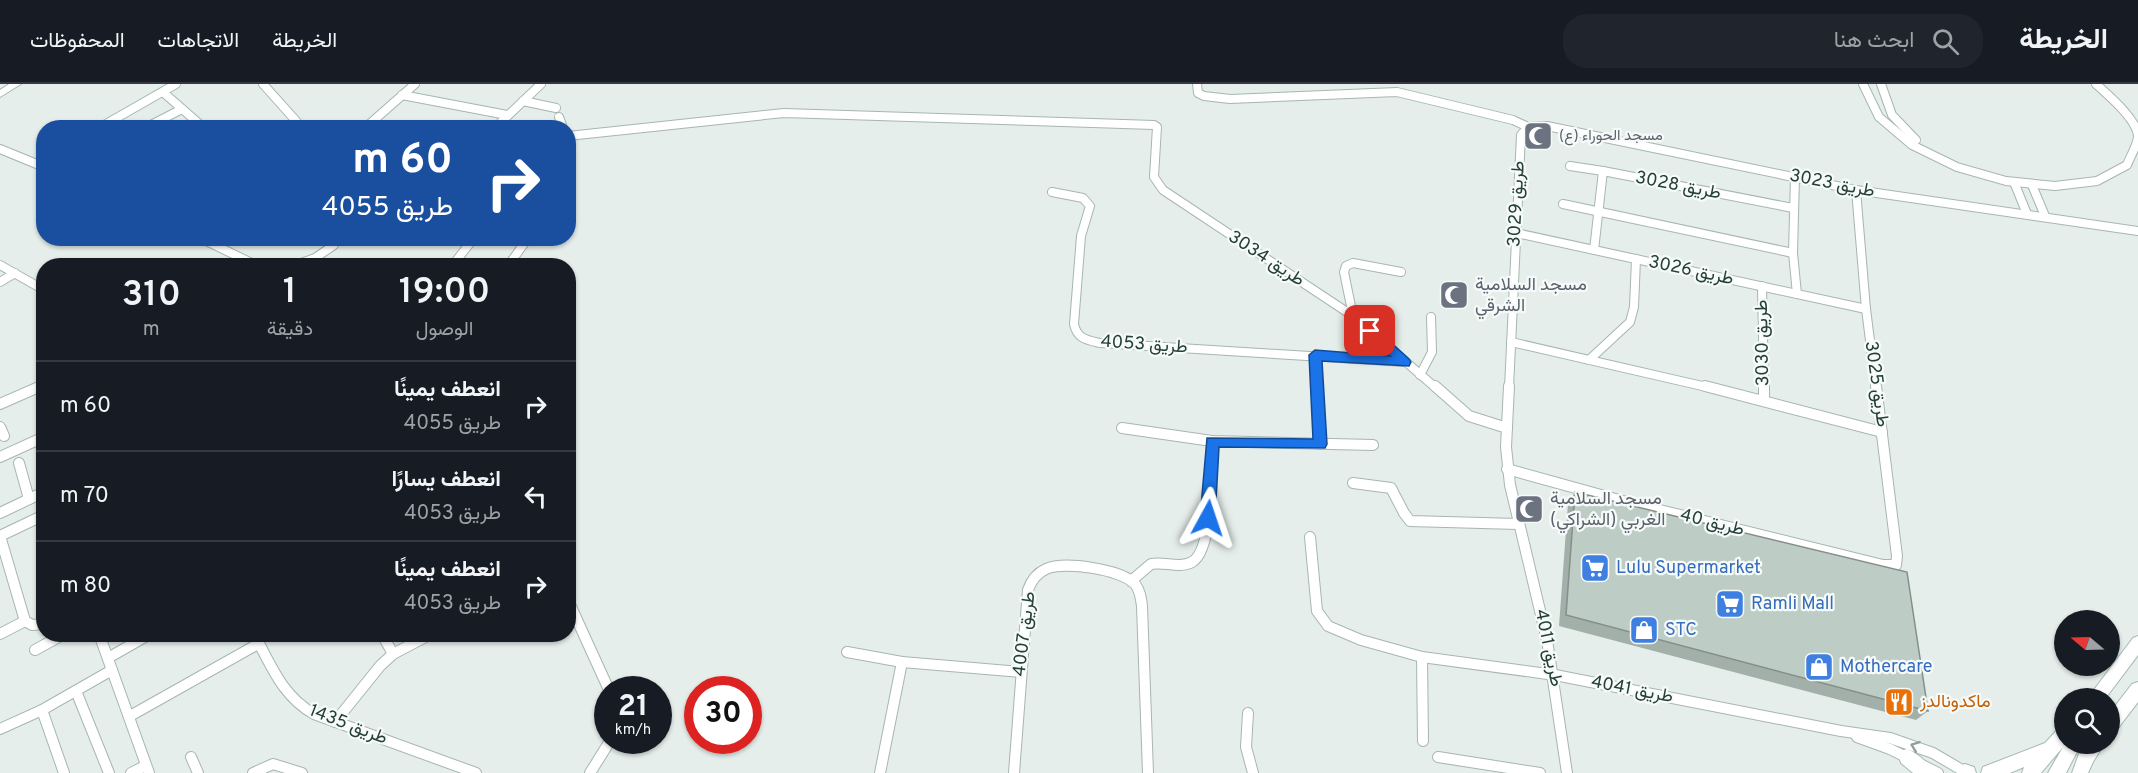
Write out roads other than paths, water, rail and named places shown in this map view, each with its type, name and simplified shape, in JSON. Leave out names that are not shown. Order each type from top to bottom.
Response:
[{"type":"main road","points":[[0,94],[16,84]]},
{"type":"main road","points":[[2103,688],[2138,643]]},
{"type":"main road","points":[[2120,713],[2138,689]]},
{"type":"main road","points":[[2030,773],[2054,746]]},
{"type":"main road","points":[[1989,773],[2051,749]]},
{"type":"main road","points":[[2056,773],[2068,754]]},
{"type":"main road","points":[[2080,773],[2088,754]]},
{"type":"main road","points":[[1907,757],[1925,773]]},
{"type":"street","points":[[114,120],[176,84]]},
{"type":"street","points":[[263,84],[295,120]]},
{"type":"street","points":[[374,120],[415,84]]},
{"type":"street","points":[[502,120],[541,84]]},
{"type":"street","name":"طريق 3023","points":[[1197,84],[1198,93],[1204,96],[1230,99],[1397,92],[1513,120],[1528,127],[1547,126],[1856,190],[2138,231]]},
{"type":"street","points":[[1394,84],[1397,92]]},
{"type":"street","points":[[1863,84],[1867,99],[1877,116],[1897,134],[1923,151],[1954,164],[2014,182],[2076,186],[2095,183],[2126,172],[2137,156],[2138,136],[2129,117],[2096,84]]},
{"type":"street","points":[[1881,84],[1887,108],[1904,130],[1922,145],[1954,164]]},
{"type":"street","points":[[164,93],[195,120]]},
{"type":"street","points":[[402,95],[507,115]]},
{"type":"street","points":[[523,101],[556,108]]},
{"type":"street","points":[[161,120],[182,109]]},
{"type":"street","name":"طريق 3034","points":[[576,135],[784,113],[1154,125],[1156,127],[1154,177],[1163,190],[1353,316],[1469,417],[1507,428]]},
{"type":"street","points":[[2129,117],[2138,121]]},
{"type":"street","name":"طريق 3029","points":[[1507,428],[1521,135],[1528,127]]},
{"type":"street","points":[[0,149],[36,164]]},
{"type":"street","name":"طريق 3028","points":[[1570,166],[1793,208]]},
{"type":"street","points":[[1594,250],[1603,171]]},
{"type":"street","points":[[1795,177],[1793,253],[1797,294]]},
{"type":"street","points":[[2014,182],[2027,214]]},
{"type":"street","points":[[2032,184],[2044,216]]},
{"type":"street","name":"طريق 3025","points":[[1856,190],[1866,309],[1898,561],[1896,565],[1883,565]]},
{"type":"street","name":"طريق 4053","points":[[1052,192],[1083,198],[1090,206],[1081,236],[1074,324],[1075,333],[1081,339],[1100,343],[1404,362]]},
{"type":"street","points":[[1563,204],[1793,253]]},
{"type":"street","name":"طريق 3026","points":[[1516,233],[1866,309]]},
{"type":"street","points":[[219,246],[242,258]]},
{"type":"street","points":[[316,258],[333,246]]},
{"type":"street","points":[[458,258],[468,246]]},
{"type":"street","points":[[1589,360],[1630,322],[1634,307],[1636,259]]},
{"type":"street","points":[[1353,316],[1344,272],[1346,266],[1353,263],[1401,272]]},
{"type":"street","points":[[0,265],[36,285]]},
{"type":"street","points":[[0,282],[15,273]]},
{"type":"street","name":"طريق 3030","points":[[1762,286],[1764,400]]},
{"type":"street","points":[[1420,375],[1432,352],[1431,317]]},
{"type":"street","points":[[1511,342],[1764,400],[1882,432]]},
{"type":"street","points":[[1315,355],[1320,444]]},
{"type":"street","points":[[0,404],[36,389]]},
{"type":"street","points":[[0,427],[4,436]]},
{"type":"street","points":[[1122,428],[1212,441],[1373,445]]},
{"type":"street","name":"طريق 4011","points":[[1507,428],[1507,469],[1555,675],[1567,773]]},
{"type":"street","points":[[0,457],[36,441]]},
{"type":"street","points":[[1148,773],[1143,606],[1139,591],[1131,581],[1146,565],[1155,562],[1182,565],[1191,563],[1198,557],[1204,543],[1209,509],[1212,441]]},
{"type":"street","points":[[19,464],[29,499]]},
{"type":"street","name":"طريق 40","points":[[1507,469],[1619,500],[1883,565]]},
{"type":"street","points":[[1353,483],[1390,488],[1395,493],[1400,510],[1410,521],[1518,524]]},
{"type":"street","points":[[0,513],[36,496]]},
{"type":"street","points":[[36,519],[0,536],[25,621],[36,625]]},
{"type":"street","name":"طريق 4041","points":[[1310,537],[1317,611],[1328,626],[1361,640],[1422,657],[1555,675],[1841,731],[1890,738],[1933,753],[1967,773]]},
{"type":"street","name":"طريق 4007","points":[[1014,773],[1020,672],[1028,590],[1032,580],[1041,572],[1056,566],[1065,566],[1118,574],[1131,581]]},
{"type":"street","points":[[576,618],[603,676]]},
{"type":"street","points":[[0,634],[25,621]]},
{"type":"street","points":[[35,650],[50,642]]},
{"type":"street","points":[[102,642],[147,769],[131,773]]},
{"type":"street","points":[[108,658],[136,642]]},
{"type":"street","points":[[130,716],[251,642]]},
{"type":"street","name":"طريق 1435","points":[[258,642],[287,693],[298,705],[335,722],[476,773]]},
{"type":"street","points":[[386,642],[393,654]]},
{"type":"street","points":[[335,722],[380,666],[393,654],[416,642]]},
{"type":"street","points":[[847,652],[903,662],[1020,672]]},
{"type":"street","points":[[1422,657],[1423,741]]},
{"type":"street","points":[[880,773],[903,662]]},
{"type":"street","points":[[0,729],[42,710],[112,670]]},
{"type":"street","points":[[76,691],[109,773]]},
{"type":"street","points":[[42,710],[64,773]]},
{"type":"street","points":[[1248,713],[1245,747],[1253,773]]},
{"type":"street","name":"طريق 4041","points":[[1841,731],[1907,757],[1938,773]]},
{"type":"street","points":[[590,773],[602,754]]},
{"type":"street","points":[[1438,757],[1540,773]]},
{"type":"street","points":[[191,758],[195,772]]},
{"type":"street","points":[[253,773],[273,764],[302,773]]},
{"type":"place","name":"مسجد الحوراء (ع)","points":[[1538,136]]},
{"type":"place","name":"مسجد السلامية الشرقي","points":[[1454,295]]},
{"type":"place","name":"مسجد السلامية الغربي (الشراكي)","points":[[1529,509]]},
{"type":"place","name":"Lulu Supermarket","points":[[1595,568]]},
{"type":"place","name":"Ramli Mall","points":[[1730,604]]},
{"type":"place","name":"STC","points":[[1644,630]]},
{"type":"place","name":"Mothercare","points":[[1819,667]]},
{"type":"place","name":"ماكدونالدز","points":[[1899,702]]}]
